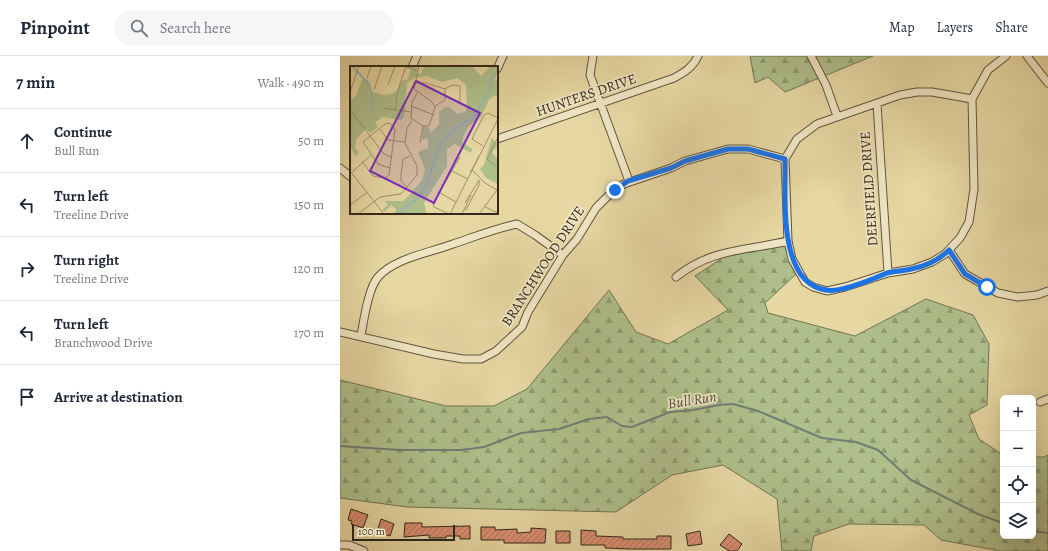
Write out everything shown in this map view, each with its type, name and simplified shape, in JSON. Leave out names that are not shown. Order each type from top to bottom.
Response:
[{"type":"street","points":[[412,66],[417,56]]},
{"type":"street","points":[[498,67],[503,56]]},
{"type":"street","points":[[593,56],[590,75],[628,181]]},
{"type":"street","name":"HUNTERS DRIVE","points":[[498,139],[674,78],[688,70],[694,64],[698,56]]},
{"type":"street","points":[[811,56],[826,85],[838,116]]},
{"type":"street","points":[[972,99],[938,93],[916,92],[889,98],[877,104],[817,124],[797,139],[785,159],[788,241],[792,259],[805,282],[813,287],[827,291],[845,287],[888,273],[919,267],[932,262],[949,250],[960,238],[968,222],[974,183],[972,99],[988,70],[1006,56]]},
{"type":"street","points":[[1027,56],[1048,83]]},
{"type":"street","name":"DEERFIELD DRIVE","points":[[877,104],[888,273]]},
{"type":"street","name":"BRANCHWOOD DRIVE","points":[[340,332],[434,354],[463,359],[481,359],[496,351],[522,327],[528,312],[563,255],[577,239],[587,221],[601,203],[615,190],[628,181],[671,168],[685,161],[728,149],[748,149],[785,159]]},
{"type":"street","points":[[340,168],[350,176]]},
{"type":"street","points":[[361,336],[366,305],[377,278],[390,268],[412,257],[460,242],[486,231],[516,224],[540,238],[563,255]]},
{"type":"street","points":[[676,277],[687,268],[712,256],[745,248],[788,241]]},
{"type":"street","points":[[949,250],[965,274],[998,293],[1018,297],[1037,295],[1048,291]]},
{"type":"street","points":[[1040,402],[1048,399]]},
{"type":"street","points":[[340,545],[349,545],[364,551]]},
{"type":"green space","points":[[750,56],[873,56],[785,92],[768,77],[755,83]]},
{"type":"green space","points":[[785,243],[796,274],[765,303],[768,313],[855,336],[926,299],[973,315],[989,344],[987,405],[969,415],[979,439],[1000,453],[1000,539],[1036,539],[1036,457],[1044,457],[1048,455],[1048,551],[1000,551],[941,540],[924,525],[849,524],[814,536],[811,551],[782,551],[777,499],[723,465],[672,475],[616,512],[407,507],[340,498],[340,380],[446,406],[494,406],[527,389],[609,290],[636,332],[668,344],[728,310],[695,276],[739,247]]},
{"type":"building","points":[[351,509],[368,515],[363,528],[351,524],[352,521],[348,520]]},
{"type":"building","points":[[381,519],[394,524],[390,536],[377,532]]},
{"type":"building","points":[[405,523],[422,523],[422,527],[470,526],[470,539],[460,539],[460,536],[429,538],[429,535],[404,537]]},
{"type":"building","points":[[481,527],[495,527],[495,530],[517,529],[517,533],[531,532],[531,528],[546,529],[545,543],[504,543],[504,540],[481,540]]},
{"type":"building","points":[[581,530],[596,531],[596,536],[623,537],[623,539],[657,539],[657,536],[671,536],[671,549],[605,548],[605,545],[581,545]]},
{"type":"building","points":[[556,531],[570,531],[570,543],[556,543]]},
{"type":"building","points":[[700,531],[702,544],[688,546],[686,534]]},
{"type":"building","points":[[729,534],[742,544],[737,551],[729,551],[720,545]]},
{"type":"waterway","name":"Bull Run","points":[[340,446],[399,450],[461,450],[484,447],[521,433],[559,429],[589,419],[607,417],[622,426],[632,427],[670,412],[733,404],[758,411],[822,438],[856,442],[878,450],[911,480],[978,514],[1000,522]]},
{"type":"waterway","name":"Bull Run","points":[[1036,531],[1048,533]]},
{"type":"route","points":[[615,190],[628,181],[671,168],[685,161],[728,149],[748,149],[785,159],[788,241],[792,259],[805,282],[813,287],[827,291],[883,276],[888,273],[913,269],[932,262],[949,250],[965,274],[987,287]]}]
